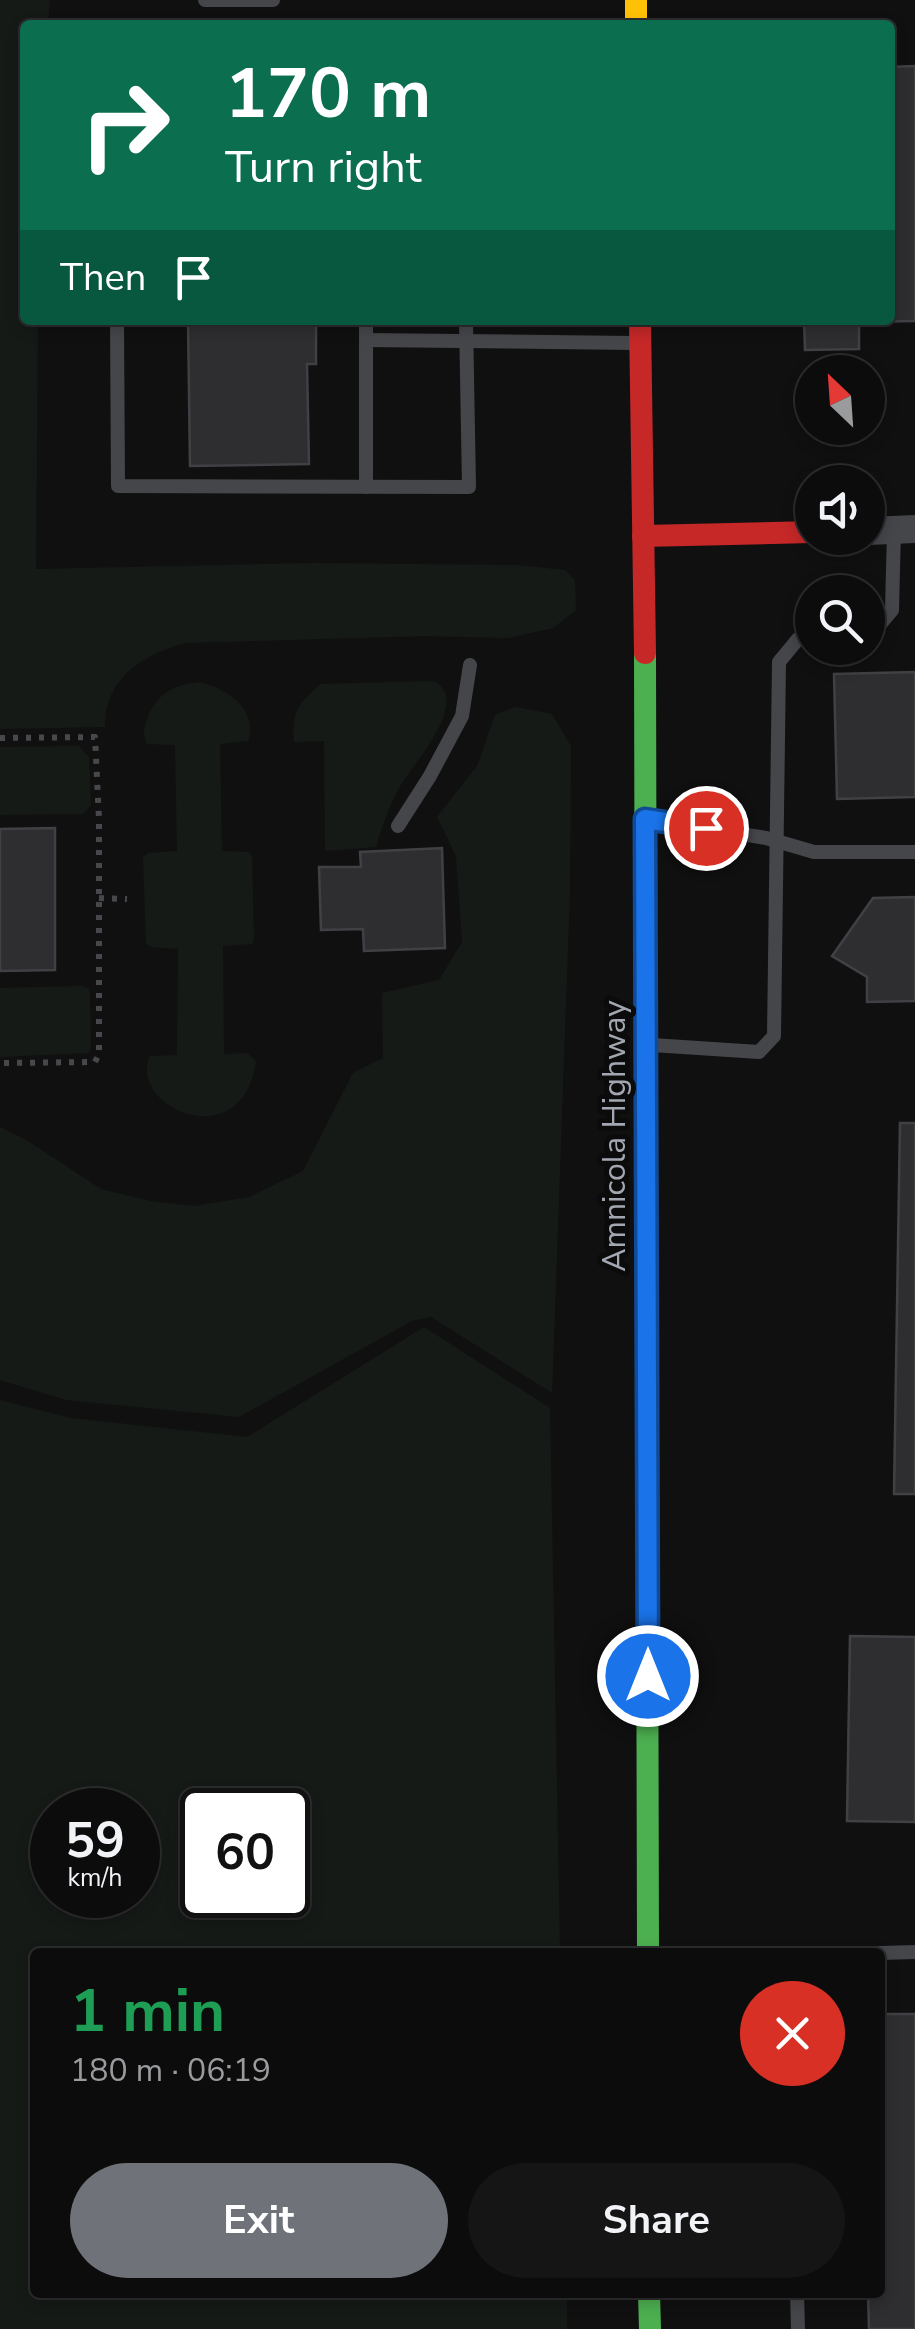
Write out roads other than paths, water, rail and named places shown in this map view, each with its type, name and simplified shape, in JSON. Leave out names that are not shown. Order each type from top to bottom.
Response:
[{"type":"main road","name":"Amnicola Highway","points":[[640,332],[648,1948]]},
{"type":"main road","points":[[643,536],[795,532]]},
{"type":"main road","points":[[650,2298],[650,2329]]},
{"type":"lane","points":[[205,0],[274,0]]},
{"type":"lane","points":[[117,325],[118,486],[469,487],[466,325]]},
{"type":"lane","points":[[366,325],[366,486]]},
{"type":"lane","points":[[366,340],[467,341],[640,332]]},
{"type":"lane","points":[[885,618],[892,610],[892,530]]},
{"type":"lane","points":[[646,1044],[759,1052],[774,1036],[779,662],[795,643]]},
{"type":"lane","points":[[398,826],[462,716],[470,664]]},
{"type":"lane","points":[[645,819],[778,841],[814,852],[915,852]]},
{"type":"lane","points":[[885,1953],[915,1952]]},
{"type":"lane","points":[[798,2298],[798,2329]]}]
